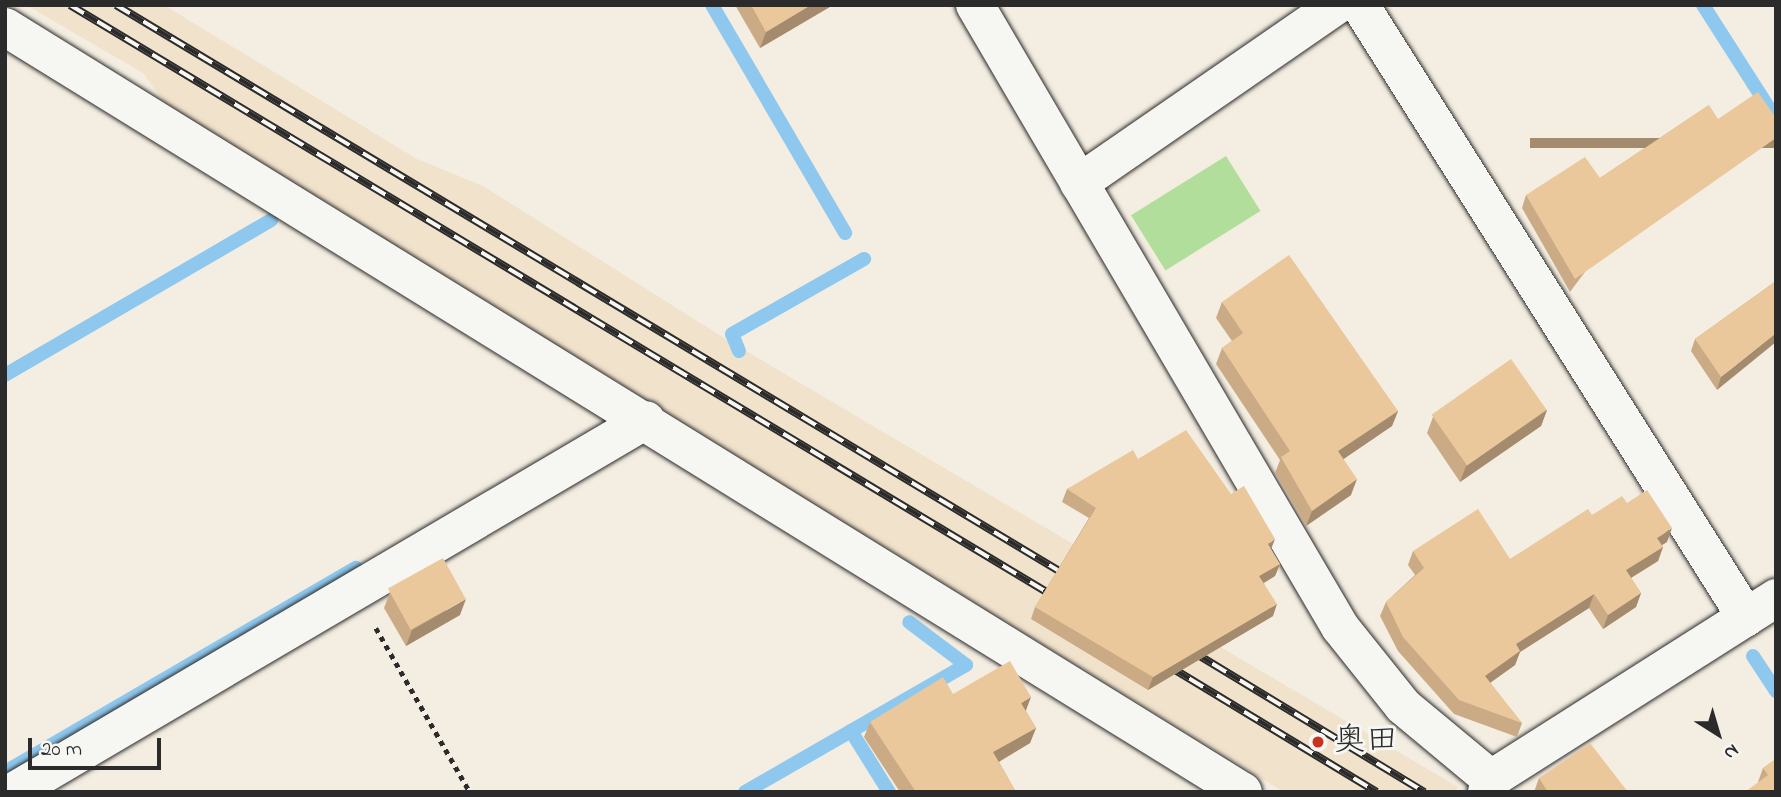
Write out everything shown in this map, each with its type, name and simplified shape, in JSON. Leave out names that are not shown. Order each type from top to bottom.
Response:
[{"type":"street","points":[[975,5],[1340,627],[1403,706],[1489,786],[1761,607],[1360,5]]},
{"type":"street","points":[[1079,183],[1337,5]]},
{"type":"street","points":[[5,27],[646,420],[1242,792]]},
{"type":"street","points":[[13,792],[646,420]]},
{"type":"path","points":[[354,591],[470,792]]},
{"type":"shaded area","points":[[26,5],[164,5],[417,159],[483,186],[724,338],[1190,613],[1183,625],[1458,787],[1456,792],[1284,792],[170,110],[143,73]]},
{"type":"green space","points":[[1226,156],[1260,211],[1165,270],[1131,215]]},
{"type":"building","points":[[751,5],[811,5],[766,32]]},
{"type":"building","points":[[1758,92],[1776,118],[1776,138],[1575,279],[1526,195],[1585,157],[1600,178],[1709,105],[1718,119]]},
{"type":"building","points":[[1289,255],[1398,411],[1338,451],[1357,479],[1312,511],[1281,457],[1290,451],[1222,348],[1243,333],[1222,302]]},
{"type":"building","points":[[1776,281],[1776,333],[1721,377],[1695,339]]},
{"type":"building","points":[[1511,359],[1547,410],[1467,465],[1432,415]]},
{"type":"building","points":[[1186,430],[1231,494],[1244,486],[1275,539],[1268,544],[1280,564],[1259,576],[1277,604],[1153,677],[1035,607],[1096,508],[1067,489],[1133,450],[1138,459]]},
{"type":"building","points":[[1647,490],[1672,528],[1657,538],[1663,547],[1626,570],[1641,593],[1608,615],[1594,594],[1516,644],[1520,651],[1485,676],[1522,723],[1459,700],[1403,637],[1386,602],[1424,568],[1413,551],[1478,509],[1510,559],[1588,509],[1592,515],[1622,496],[1627,503]]},
{"type":"building","points":[[443,558],[466,599],[411,630],[388,589]]},
{"type":"building","points":[[1010,661],[1031,697],[1021,703],[1036,728],[993,752],[1016,792],[916,792],[870,722],[943,677],[953,694]]},
{"type":"building","points":[[1590,743],[1628,792],[1548,792],[1539,778]]},
{"type":"building","points":[[1776,759],[1776,792],[1745,792],[1768,775],[1763,768]]},
{"type":"waterway","points":[[712,5],[845,233]]},
{"type":"waterway","points":[[1703,5],[1776,119]]},
{"type":"waterway","points":[[5,375],[271,220]]},
{"type":"waterway","points":[[739,351],[732,334],[864,259]]},
{"type":"waterway","points":[[5,772],[356,568]]},
{"type":"waterway","points":[[745,792],[966,665],[909,622]]},
{"type":"waterway","points":[[1753,656],[1776,691]]},
{"type":"waterway","points":[[851,731],[889,792]]},
{"type":"railway","points":[[70,5],[1060,600]]},
{"type":"railway","points":[[116,5],[1074,580]]},
{"type":"railway","points":[[1185,647],[1424,792]]},
{"type":"railway","points":[[1162,662],[1377,792]]},
{"type":"place","name":"奥田","points":[[1318,742]]}]
